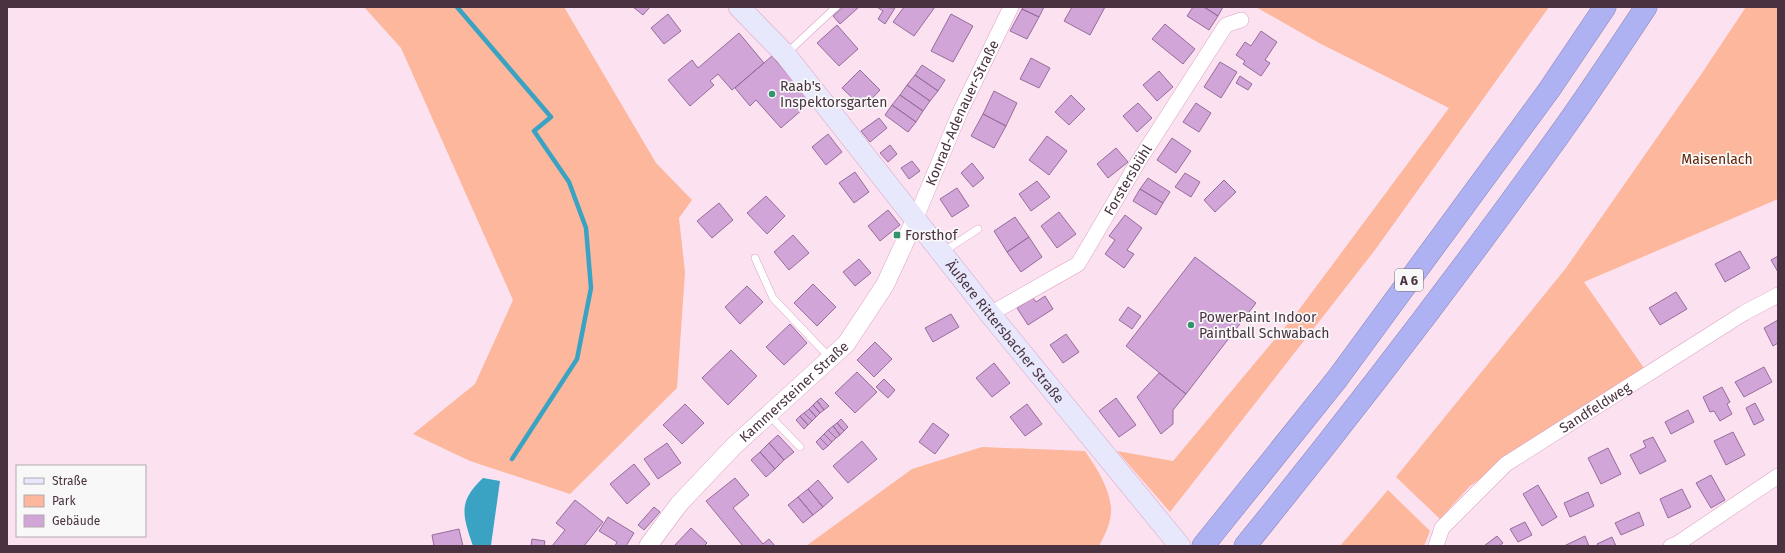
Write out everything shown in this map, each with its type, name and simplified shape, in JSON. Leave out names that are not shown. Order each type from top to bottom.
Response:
[{"type":"highway","name":"A 6","points":[[1203,546],[1337,379],[1549,90],[1605,7]]},
{"type":"highway","name":"A 6","points":[[1245,546],[1328,444],[1409,339],[1558,137],[1646,7]]},
{"type":"main road","name":"Äußere Rittersbacher Straße","points":[[739,7],[785,54],[990,314],[1180,546]]},
{"type":"street","name":"Konrad-Adenauer-Straße","points":[[915,220],[960,112],[1011,7]]},
{"type":"street","name":"Forstersbühl","points":[[990,314],[1078,264],[1138,162],[1226,25],[1241,20]]},
{"type":"street","name":"Kammersteiner Straße","points":[[648,546],[650,540],[679,504],[734,446],[846,344],[885,285],[915,220]]},
{"type":"street","name":"Sandfeldweg","points":[[1436,546],[1442,528],[1506,464],[1744,314],[1778,295]]},
{"type":"street","points":[[1671,546],[1677,544],[1778,476]]},
{"type":"lane","points":[[785,54],[836,7]]},
{"type":"lane","points":[[942,254],[978,229]]},
{"type":"lane","points":[[755,258],[772,298],[831,358]]},
{"type":"lane","points":[[768,414],[800,447]]},
{"type":"green space","points":[[364,7],[564,7],[656,163],[692,200],[679,218],[685,272],[677,388],[570,494],[470,461],[413,434],[475,384],[513,300],[401,48]]},
{"type":"green space","points":[[1256,7],[1549,7],[1375,250],[1170,512],[1117,451],[1173,461],[1295,315],[1449,108],[1319,43]]},
{"type":"green space","name":"Maisenlach","points":[[1746,7],[1778,7],[1778,199],[1584,282],[1644,368],[1470,486],[1440,519],[1396,477],[1566,268],[1702,73]]},
{"type":"green space","points":[[982,447],[1085,451],[1098,470],[1110,500],[1111,512],[1109,523],[1106,533],[1099,546],[806,546],[912,469]]},
{"type":"green space","points":[[1388,490],[1430,531],[1424,546],[1340,546]]},
{"type":"water","points":[[483,478],[500,481],[491,545],[473,546],[464,510],[469,495]]},
{"type":"building","points":[[633,7],[650,7],[643,15]]},
{"type":"building","points":[[843,7],[859,7],[840,24],[833,16]]},
{"type":"building","points":[[877,7],[895,8],[885,24],[878,19],[883,11]]},
{"type":"building","points":[[904,7],[935,7],[914,36],[893,22]]},
{"type":"building","points":[[1023,7],[1044,7],[1039,17],[1022,9]]},
{"type":"building","points":[[1072,7],[1105,7],[1090,35],[1064,21]]},
{"type":"building","points":[[1193,7],[1204,7],[1218,16],[1209,30],[1187,16]]},
{"type":"building","points":[[1204,7],[1223,7],[1218,16]]},
{"type":"building","points":[[1022,9],[1039,17],[1027,39],[1010,31]]},
{"type":"building","points":[[668,14],[681,31],[664,44],[651,28]]},
{"type":"building","points":[[951,14],[973,26],[953,62],[931,51]]},
{"type":"building","points":[[1165,24],[1195,49],[1183,64],[1152,39]]},
{"type":"building","points":[[837,25],[858,49],[839,66],[817,43]]},
{"type":"building","points":[[1261,31],[1277,42],[1265,60],[1270,63],[1261,76],[1243,64],[1245,61],[1236,55],[1245,42],[1251,46]]},
{"type":"building","points":[[739,33],[764,63],[732,90],[718,74],[710,81],[714,85],[690,106],[668,80],[692,60],[698,68]]},
{"type":"building","name":"Raab's Inspektorsgarten","points":[[772,56],[811,102],[781,128],[756,100],[750,106],[735,88]]},
{"type":"building","points":[[1031,58],[1050,68],[1039,88],[1020,79]]},
{"type":"building","points":[[1220,62],[1237,72],[1221,98],[1204,87]]},
{"type":"building","points":[[922,65],[945,80],[938,91],[915,75]]},
{"type":"building","points":[[860,70],[880,90],[863,108],[842,88]]},
{"type":"building","points":[[1159,71],[1173,87],[1157,101],[1143,85]]},
{"type":"building","points":[[915,75],[938,91],[930,101],[907,85]]},
{"type":"building","points":[[1240,76],[1252,84],[1248,90],[1236,83]]},
{"type":"building","points":[[907,85],[930,101],[923,111],[900,95]]},
{"type":"building","points":[[994,91],[1017,103],[1006,126],[983,114]]},
{"type":"building","points":[[900,95],[923,111],[916,122],[892,105]]},
{"type":"building","points":[[1071,95],[1085,109],[1069,125],[1055,112]]},
{"type":"building","points":[[1138,103],[1152,118],[1137,132],[1123,116]]},
{"type":"building","points":[[1196,103],[1211,113],[1199,132],[1183,122]]},
{"type":"building","points":[[892,105],[916,122],[908,132],[885,115]]},
{"type":"building","points":[[983,114],[1006,126],[994,148],[971,136]]},
{"type":"building","points":[[879,118],[887,128],[870,142],[861,131]]},
{"type":"building","points":[[828,134],[842,152],[826,165],[812,147]]},
{"type":"building","points":[[1047,136],[1067,151],[1049,175],[1029,160]]},
{"type":"building","points":[[1172,138],[1191,151],[1176,173],[1157,160]]},
{"type":"building","points":[[890,145],[897,154],[888,162],[880,153]]},
{"type":"building","points":[[1116,148],[1128,162],[1108,178],[1097,164]]},
{"type":"building","points":[[912,161],[920,171],[909,179],[901,168]]},
{"type":"building","points":[[972,163],[984,178],[973,187],[961,173]]},
{"type":"building","points":[[855,172],[869,192],[854,203],[839,183]]},
{"type":"building","points":[[1185,173],[1200,182],[1191,197],[1175,187]]},
{"type":"building","points":[[1148,178],[1170,192],[1163,203],[1140,189]]},
{"type":"building","points":[[1224,180],[1236,192],[1215,212],[1204,200]]},
{"type":"building","points":[[1037,181],[1050,197],[1031,211],[1019,194]]},
{"type":"building","points":[[957,188],[969,206],[952,217],[940,199]]},
{"type":"building","points":[[1140,189],[1163,203],[1156,215],[1133,201]]},
{"type":"building","points":[[766,196],[785,216],[767,234],[747,213]]},
{"type":"building","points":[[719,203],[733,220],[712,238],[697,221]]},
{"type":"building","points":[[888,210],[900,225],[880,241],[868,226]]},
{"type":"building","points":[[1059,212],[1076,234],[1057,248],[1041,226]]},
{"type":"building","points":[[1125,215],[1142,228],[1127,250],[1134,254],[1124,268],[1105,254],[1115,240],[1109,236]]},
{"type":"building","points":[[1015,217],[1029,237],[1007,252],[994,231]]},
{"type":"building","points":[[793,235],[809,253],[789,270],[774,252]]},
{"type":"building","points":[[1029,237],[1042,257],[1021,272],[1007,252]]},
{"type":"building","points":[[1740,251],[1750,268],[1725,282],[1715,264]]},
{"type":"building","points":[[1778,256],[1778,272],[1771,260]]},
{"type":"building","name":"PowerPaint Indoor Paintball Schwabach","points":[[1195,257],[1256,303],[1186,394],[1126,346]]},
{"type":"building","points":[[859,259],[871,273],[855,286],[843,272]]},
{"type":"building","points":[[813,284],[836,307],[817,326],[794,303]]},
{"type":"building","points":[[747,286],[763,302],[740,324],[725,307]]},
{"type":"building","points":[[1676,292],[1687,309],[1660,325],[1649,308]]},
{"type":"building","points":[[1045,296],[1053,309],[1028,325],[1017,308],[1033,298],[1036,302]]},
{"type":"building","points":[[1128,307],[1141,316],[1132,329],[1119,320]]},
{"type":"building","points":[[951,314],[959,327],[933,342],[925,328]]},
{"type":"building","points":[[1778,320],[1778,343],[1773,346],[1764,328]]},
{"type":"building","points":[[790,324],[807,343],[784,365],[766,347]]},
{"type":"building","points":[[1066,334],[1079,352],[1063,363],[1050,345]]},
{"type":"building","points":[[875,342],[892,359],[874,377],[857,360]]},
{"type":"building","points":[[731,350],[757,376],[728,405],[702,378]]},
{"type":"building","points":[[994,363],[1010,383],[992,397],[976,378]]},
{"type":"building","points":[[1764,367],[1772,382],[1744,397],[1735,382]]},
{"type":"building","points":[[857,372],[877,392],[855,413],[835,393]]},
{"type":"building","points":[[1159,373],[1186,394],[1173,410],[1173,424],[1161,434],[1137,397]]},
{"type":"building","points":[[884,379],[895,390],[888,398],[876,387]]},
{"type":"building","points":[[1722,387],[1730,402],[1727,404],[1732,414],[1720,421],[1714,411],[1710,412],[1703,397]]},
{"type":"building","points":[[821,398],[829,406],[824,410],[817,401]]},
{"type":"building","points":[[1116,398],[1136,425],[1119,437],[1099,411]]},
{"type":"building","points":[[817,401],[824,410],[820,413],[813,405]]},
{"type":"building","points":[[1755,403],[1764,420],[1754,425],[1746,408]]},
{"type":"building","points":[[685,404],[704,423],[682,444],[663,425]]},
{"type":"building","points":[[1027,404],[1042,424],[1025,436],[1010,417]]},
{"type":"building","points":[[813,405],[820,413],[816,417],[809,409]]},
{"type":"building","points":[[809,409],[816,417],[812,421],[804,413]]},
{"type":"building","points":[[1688,410],[1694,422],[1671,434],[1665,422]]},
{"type":"building","points":[[804,413],[812,421],[808,425],[800,416]]},
{"type":"building","points":[[800,416],[808,425],[804,429],[796,420]]},
{"type":"building","points":[[841,419],[848,427],[844,431],[837,423]]},
{"type":"building","points":[[837,423],[844,431],[840,435],[833,426]]},
{"type":"building","points":[[933,423],[949,435],[935,454],[919,442]]},
{"type":"building","points":[[833,426],[840,435],[836,438],[828,430]]},
{"type":"building","points":[[828,430],[836,438],[832,442],[824,434]]},
{"type":"building","points":[[1733,432],[1745,455],[1726,465],[1714,441]]},
{"type":"building","points":[[824,434],[832,442],[828,446],[820,438]]},
{"type":"building","points":[[778,435],[794,452],[784,460],[769,443]]},
{"type":"building","points":[[1653,437],[1666,461],[1640,474],[1630,455],[1646,447],[1643,441]]},
{"type":"building","points":[[820,438],[828,446],[823,450],[816,442]]},
{"type":"building","points":[[862,441],[877,459],[848,483],[833,466]]},
{"type":"building","points":[[667,443],[681,463],[658,479],[644,459]]},
{"type":"building","points":[[769,443],[784,460],[775,469],[760,452]]},
{"type":"building","points":[[1608,448],[1621,474],[1601,484],[1588,458]]},
{"type":"building","points":[[760,452],[775,469],[766,477],[751,460]]},
{"type":"building","points":[[634,464],[650,484],[627,504],[610,484]]},
{"type":"building","points":[[1711,475],[1725,500],[1711,508],[1696,483]]},
{"type":"building","points":[[735,478],[749,495],[733,508],[763,544],[769,539],[775,546],[743,546],[706,501]]},
{"type":"building","points":[[818,480],[833,498],[823,507],[808,489]]},
{"type":"building","points":[[1538,485],[1557,517],[1542,526],[1523,494]]},
{"type":"building","points":[[808,489],[823,507],[813,515],[798,497]]},
{"type":"building","points":[[1682,489],[1691,507],[1668,518],[1660,499]]},
{"type":"building","points":[[1588,492],[1594,506],[1570,517],[1564,503]]},
{"type":"building","points":[[798,497],[813,515],[803,523],[788,505]]},
{"type":"building","points":[[575,500],[603,522],[584,546],[552,546],[565,530],[556,523]]},
{"type":"building","points":[[654,507],[660,512],[644,530],[638,525]]},
{"type":"building","points":[[1639,512],[1644,525],[1621,535],[1615,523]]},
{"type":"building","points":[[608,517],[634,533],[626,546],[615,546],[617,542],[599,531]]},
{"type":"building","points":[[1525,522],[1532,535],[1518,542],[1510,529]]},
{"type":"building","points":[[691,528],[707,543],[704,546],[674,546]]},
{"type":"building","points":[[459,529],[463,546],[434,546],[432,535]]},
{"type":"building","points":[[1497,536],[1503,543],[1499,546],[1484,546]]},
{"type":"building","points":[[1585,536],[1589,546],[1564,546]]},
{"type":"building","points":[[1612,537],[1616,546],[1598,546],[1597,544]]},
{"type":"building","points":[[532,539],[545,541],[544,546],[531,546]]},
{"type":"waterway","points":[[457,7],[551,117],[534,131],[569,182],[586,228],[591,288],[577,359],[512,459]]},
{"type":"place","name":"Raab's Inspektorsgarten","points":[[772,94]]},
{"type":"place","name":"Forsthof","points":[[897,235]]},
{"type":"place","name":"PowerPaint Indoor Paintball Schwabach","points":[[1191,325]]}]
